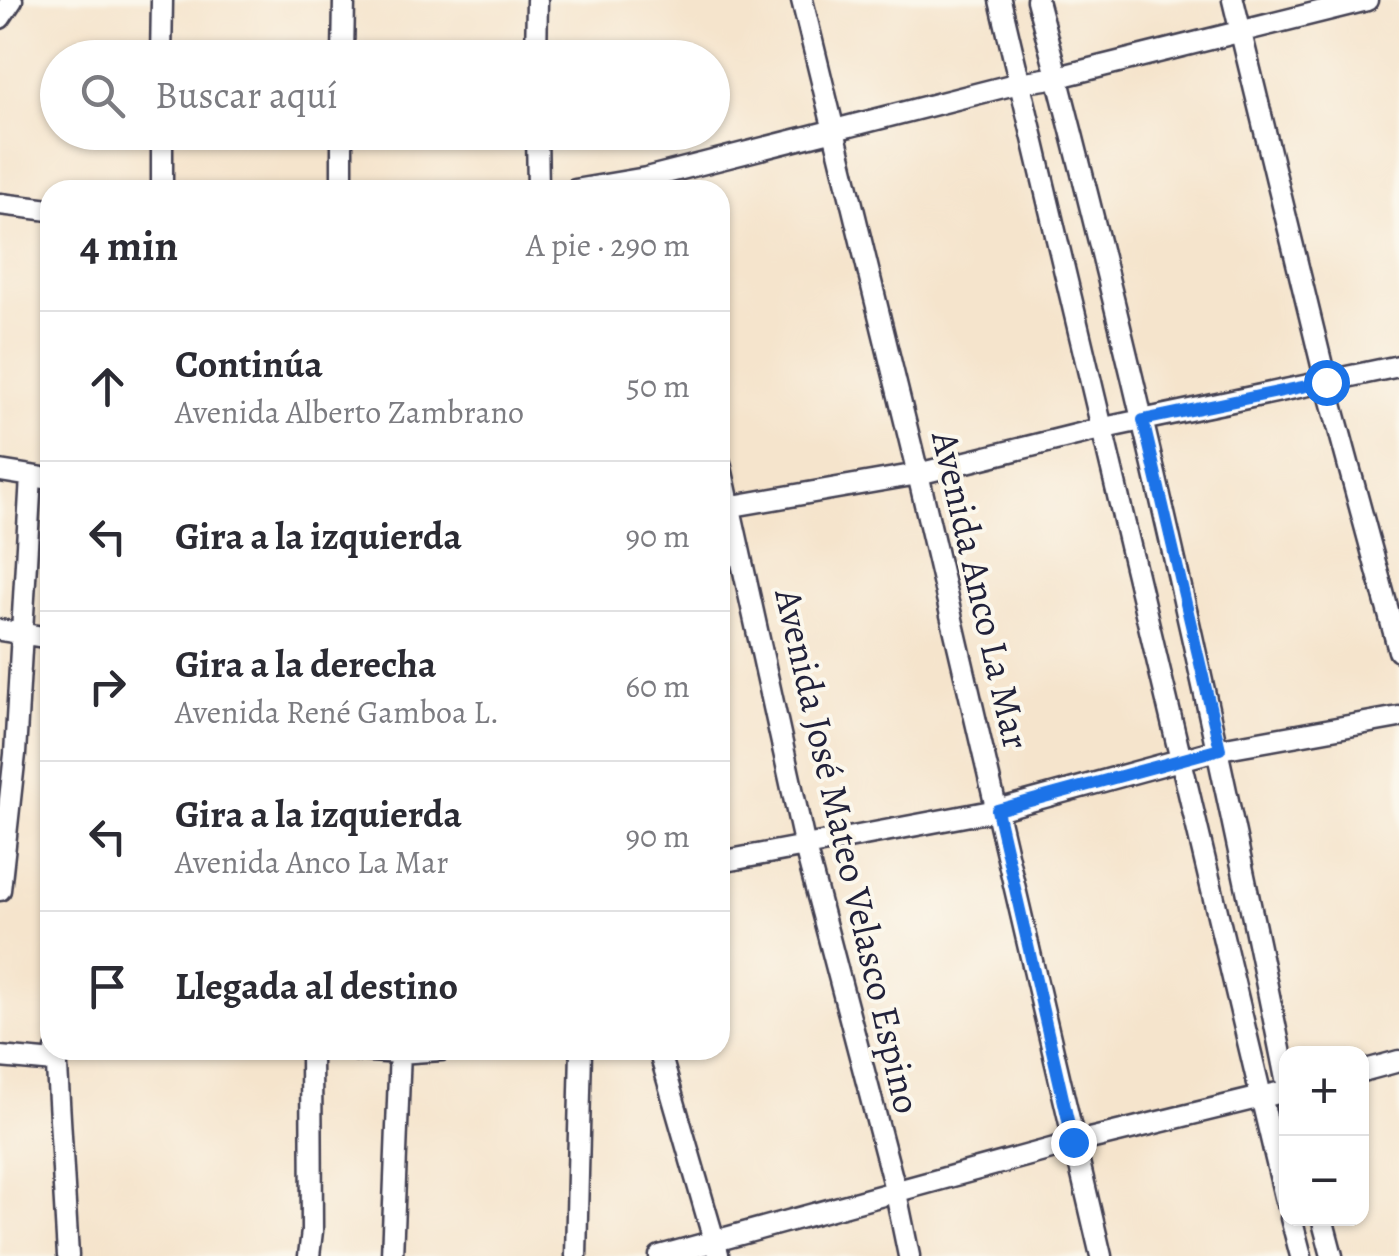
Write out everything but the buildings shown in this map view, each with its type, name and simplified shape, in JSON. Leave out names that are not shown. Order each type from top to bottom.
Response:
[{"type":"street","points":[[0,18],[12,0]]},
{"type":"street","points":[[161,40],[162,0]]},
{"type":"street","points":[[343,40],[344,0]]},
{"type":"street","points":[[536,40],[537,0]]},
{"type":"street","name":"Avenida Anco La Mar","points":[[802,0],[918,474],[1101,1256]]},
{"type":"street","points":[[1000,0],[1279,1173]]},
{"type":"street","points":[[1037,0],[1143,420],[1220,749],[1279,1046]]},
{"type":"street","points":[[1233,0],[1326,382],[1399,651]]},
{"type":"street","points":[[662,180],[1019,83],[1058,77],[1367,0]]},
{"type":"street","points":[[162,150],[162,180]]},
{"type":"street","points":[[342,150],[342,180]]},
{"type":"street","points":[[538,150],[538,180]]},
{"type":"street","points":[[0,204],[40,209]]},
{"type":"street","points":[[730,507],[918,474],[1104,428],[1399,366]]},
{"type":"street","points":[[0,470],[40,478],[22,632],[15,754],[0,890]]},
{"type":"street","name":"Avenida José Mateo Velasco Espino","points":[[730,525],[805,847],[909,1256]]},
{"type":"street","points":[[0,630],[40,636]]},
{"type":"street","points":[[730,860],[997,810],[1220,749],[1399,717]]},
{"type":"street","points":[[0,1058],[40,1057]]},
{"type":"street","points":[[55,1060],[68,1256]]},
{"type":"street","points":[[309,1256],[311,1060]]},
{"type":"street","points":[[392,1256],[400,1060]]},
{"type":"street","points":[[576,1256],[581,1060]]},
{"type":"street","points":[[663,1060],[717,1249]]},
{"type":"street","points":[[1369,1068],[1399,1060]]},
{"type":"street","points":[[660,1256],[717,1249],[1073,1142],[1279,1092]]},
{"type":"street","points":[[1293,1226],[1301,1256]]},
{"type":"street","points":[[1324,1226],[1332,1256]]},
{"type":"route","points":[[1073,1142],[997,810],[1220,749],[1143,420],[1326,382]]}]
